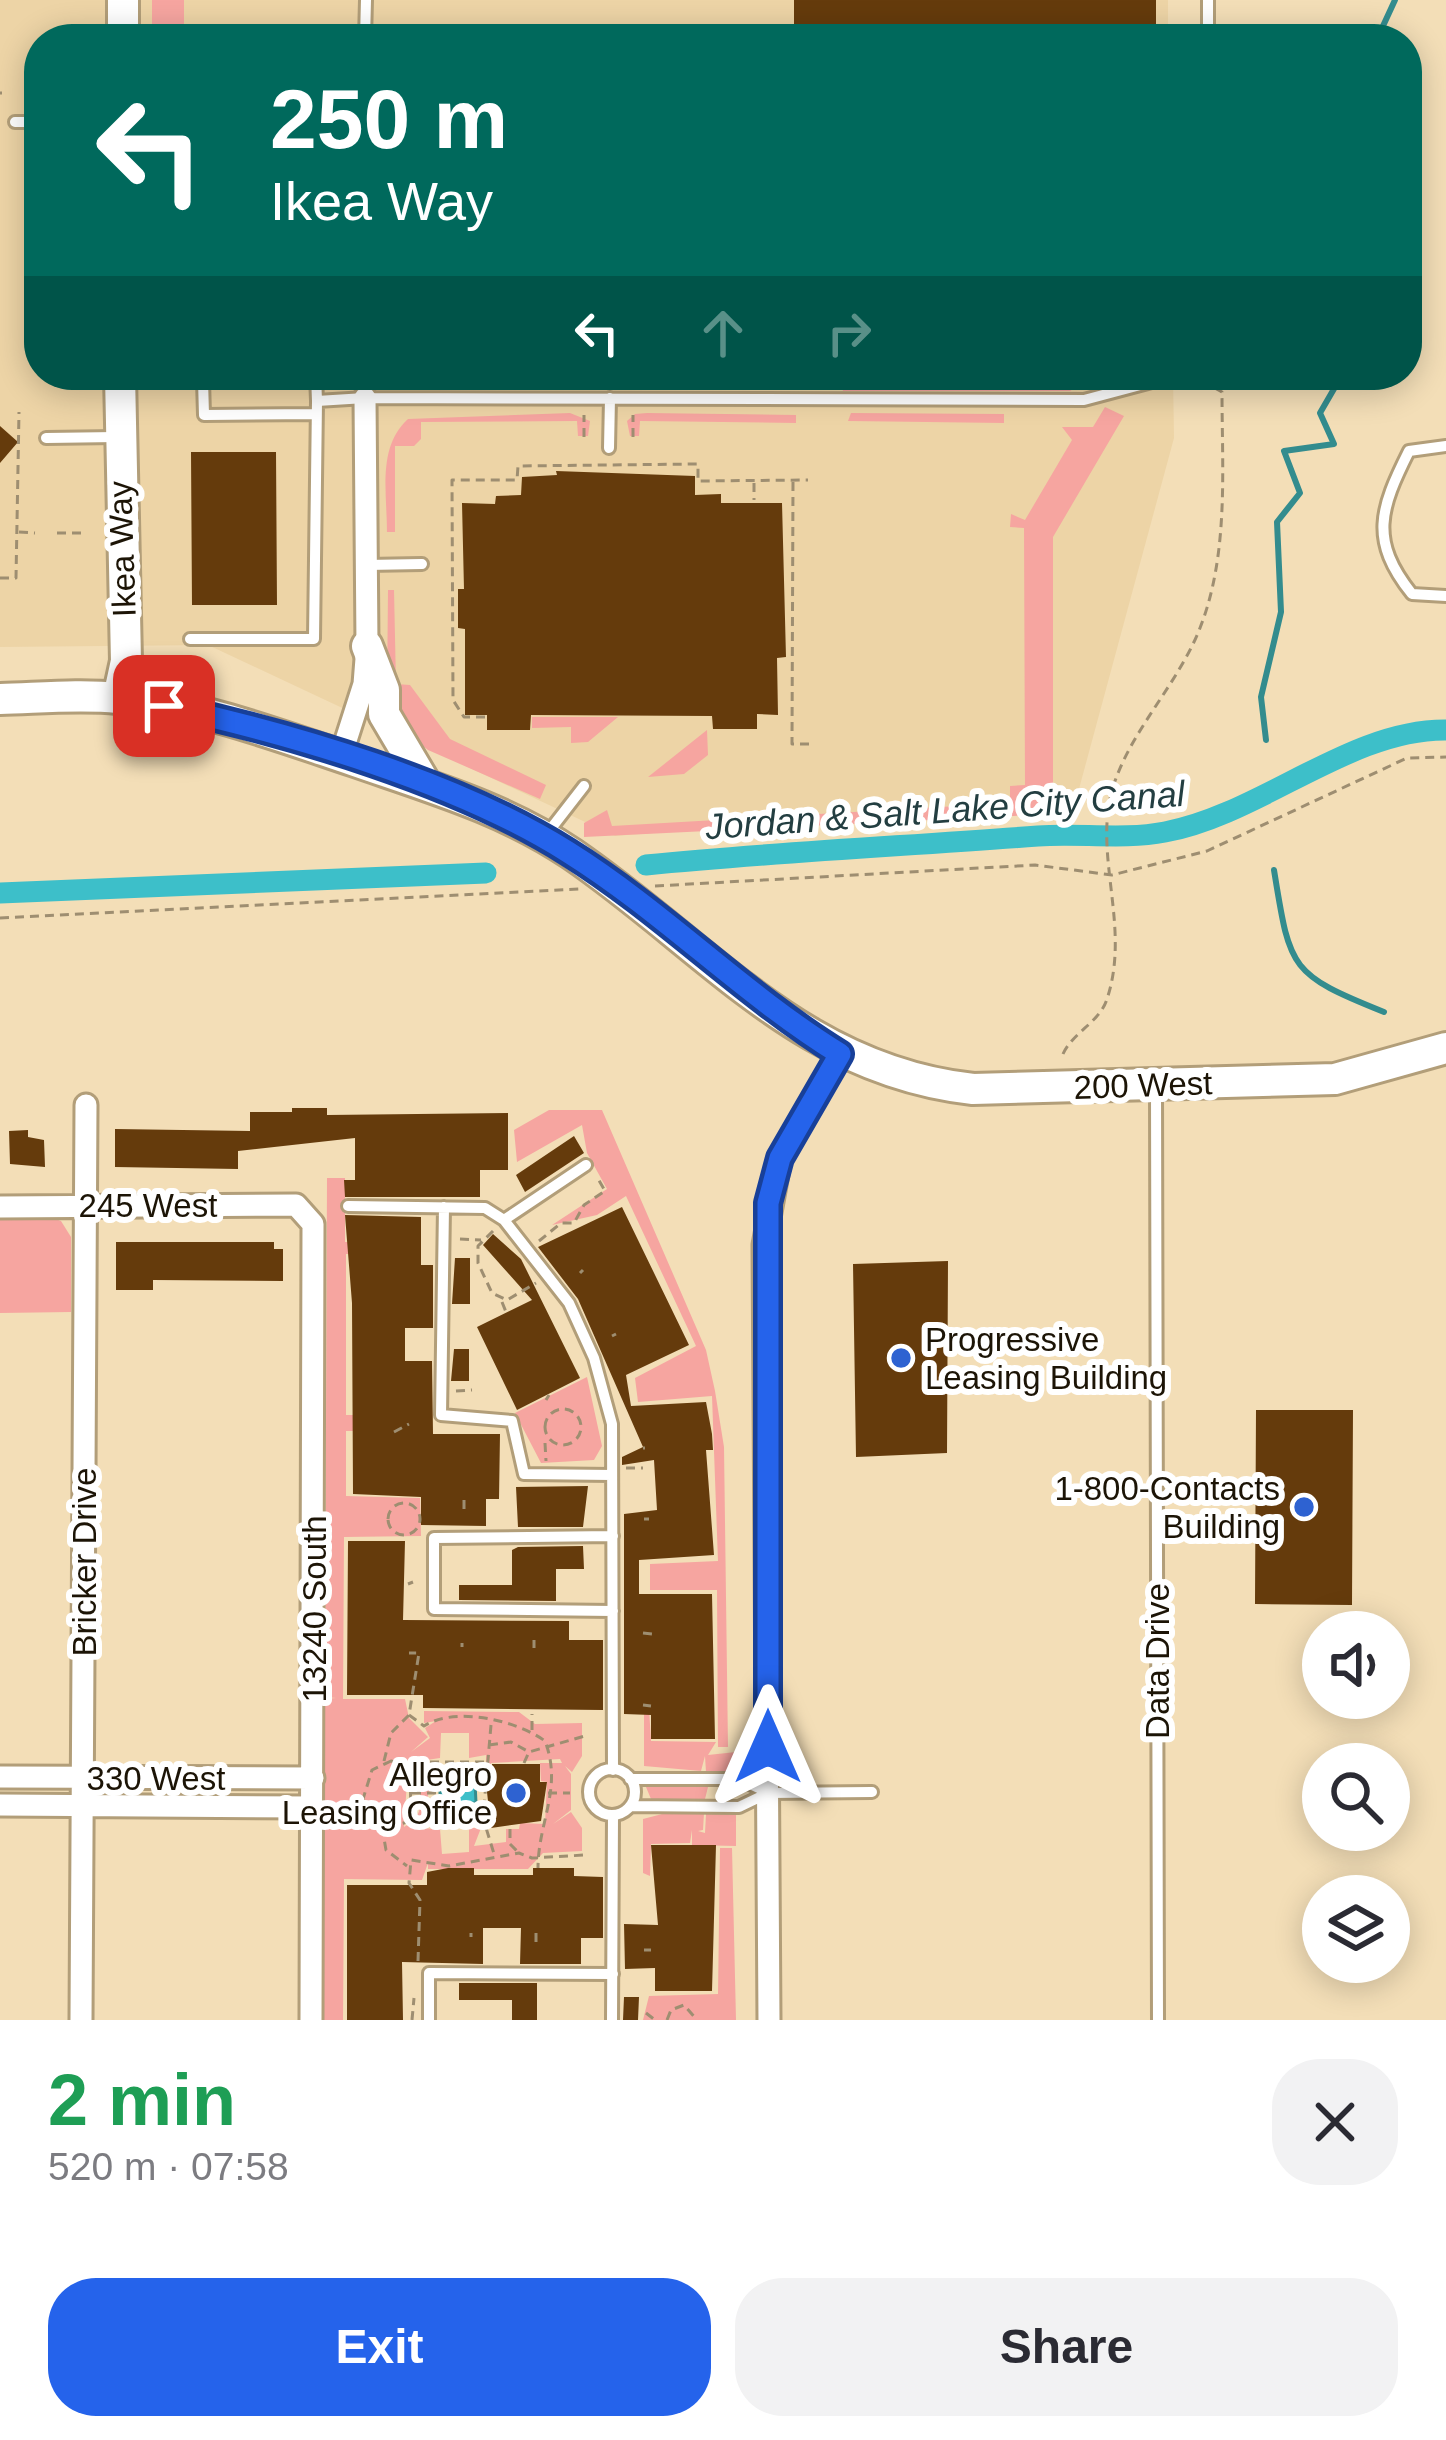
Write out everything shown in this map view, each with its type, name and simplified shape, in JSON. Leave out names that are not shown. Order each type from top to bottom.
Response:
[{"type":"main road","name":"Ikea Way","points":[[118,698],[126,661],[120,390]]},
{"type":"main road","points":[[367,646],[384,690],[384,714],[425,785]]},
{"type":"main road","points":[[0,699],[118,698],[250,727],[490,808],[544,838],[791,1024],[840,1054]]},
{"type":"main road","name":"200 West","points":[[840,1054],[892,1075],[961,1088],[1335,1079],[1446,1048]]},
{"type":"street","points":[[340,756],[364,684],[367,646],[364,398]]},
{"type":"street","points":[[769,2020],[766,1224],[780,1158],[840,1054]]},
{"type":"street","name":"Bricker Drive","points":[[81,2020],[86,1105]]},
{"type":"street","name":"245 West","points":[[0,1207],[296,1205]]},
{"type":"street","name":"13240 South","points":[[296,1205],[308,1213],[315,1237],[311,2020]]},
{"type":"street","name":"330 West","points":[[0,1777],[313,1778]]},
{"type":"street","name":"330 West","points":[[0,1804],[313,1807]]},
{"type":"lane","points":[[15,122],[24,122]]},
{"type":"lane","points":[[203,390],[204,415],[316,408],[364,398],[1084,400],[1122,390]]},
{"type":"lane","points":[[190,639],[314,639],[316,390]]},
{"type":"lane","points":[[364,390],[364,398]]},
{"type":"lane","points":[[609,448],[610,398]]},
{"type":"lane","points":[[46,438],[119,437]]},
{"type":"lane","points":[[1446,446],[1409,451],[1385,499],[1385,519],[1386,561],[1412,594],[1446,596]]},
{"type":"lane","points":[[367,565],[422,564]]},
{"type":"lane","points":[[544,838],[584,786]]},
{"type":"lane","name":"Data Drive","points":[[1156,1086],[1159,2020]]},
{"type":"lane","points":[[505,1220],[586,1165]]},
{"type":"lane","points":[[348,1206],[484,1208],[505,1220],[568,1303],[595,1358],[612,1424],[613,1770]]},
{"type":"lane","points":[[443,1207],[441,1414],[512,1421],[524,1474],[613,1475]]},
{"type":"lane","points":[[613,1536],[434,1538],[434,1609],[614,1611]]},
{"type":"lane","points":[[768,1793],[739,1779],[630,1779],[613,1770],[596,1776],[589,1789],[597,1810],[613,1815],[630,1806],[739,1807],[768,1793],[872,1792]]},
{"type":"lane","points":[[630,1779],[634,1790],[630,1806]]},
{"type":"lane","points":[[612,2020],[613,1815]]},
{"type":"lane","points":[[429,2020],[429,1973],[613,1974]]},
{"type":"path","points":[[1063,1054],[1071,1034],[1107,1004],[1118,938],[1106,853],[1115,780],[1200,628],[1220,557],[1218,390]]},
{"type":"path","points":[[584,411],[584,437]]},
{"type":"path","points":[[633,411],[633,437]]},
{"type":"path","points":[[0,578],[16,578],[20,412]]},
{"type":"path","points":[[485,716],[464,716],[453,700],[452,479],[518,479],[518,466],[698,464],[698,481],[808,480]]},
{"type":"path","points":[[754,481],[754,500]]},
{"type":"path","points":[[793,481],[792,744],[808,744]]},
{"type":"path","points":[[16,532],[35,533]]},
{"type":"path","points":[[57,533],[83,533]]},
{"type":"path","points":[[442,682],[452,676]]},
{"type":"path","points":[[0,918],[1035,865],[1112,874],[1207,850],[1407,758],[1446,757]]},
{"type":"path","points":[[528,1250],[561,1223],[574,1223],[584,1205],[605,1191],[596,1175]]},
{"type":"path","points":[[505,1220],[483,1240],[478,1263],[506,1312]]},
{"type":"path","points":[[459,1239],[483,1240]]},
{"type":"path","points":[[501,1300],[547,1275]]},
{"type":"path","points":[[454,1391],[472,1390]]},
{"type":"path","points":[[551,1441],[545,1422],[557,1410],[574,1412],[580,1433]]},
{"type":"path","points":[[394,1432],[409,1424]]},
{"type":"path","points":[[532,1447],[551,1441],[566,1445],[580,1433],[598,1430]]},
{"type":"path","points":[[625,1468],[643,1468]]},
{"type":"path","points":[[464,1499],[464,1509]]},
{"type":"path","points":[[397,1501],[409,1503],[419,1514],[417,1529],[408,1534],[398,1534],[388,1522],[397,1501]]},
{"type":"path","points":[[643,1633],[652,1634]]},
{"type":"path","points":[[533,1640],[533,1648]]},
{"type":"path","points":[[384,1763],[391,1733],[409,1715],[419,1653],[410,1653]]},
{"type":"path","points":[[643,1706],[651,1706]]},
{"type":"path","points":[[532,1714],[532,1732]]},
{"type":"path","points":[[409,1715],[424,1726],[447,1716],[491,1721],[532,1732],[546,1744],[553,1761],[538,1868]]},
{"type":"path","points":[[491,1721],[484,1762],[484,1823],[496,1858]]},
{"type":"path","points":[[524,1763],[529,1752],[546,1744],[585,1736]]},
{"type":"path","points":[[488,1746],[511,1742],[529,1752]]},
{"type":"path","points":[[436,1793],[419,1762],[484,1762]]},
{"type":"path","points":[[382,1823],[411,1821],[410,1765],[384,1763],[372,1770],[363,1789],[367,1810],[382,1823],[386,1850],[408,1867],[409,1883],[420,1900],[418,1978]]},
{"type":"path","points":[[411,1793],[436,1793]]},
{"type":"path","points":[[436,1793],[421,1823],[484,1823]]},
{"type":"path","points":[[550,1793],[570,1793]]},
{"type":"path","points":[[511,1829],[510,1844],[519,1852],[538,1857],[585,1855]]},
{"type":"path","points":[[408,1867],[419,1858],[466,1866],[519,1852]]},
{"type":"path","points":[[409,1925],[416,1925]]},
{"type":"path","points":[[536,1933],[536,1945]]},
{"type":"path","points":[[412,2020],[411,2000],[418,1995]]},
{"type":"path","points":[[666,2020],[670,2010],[684,2005],[697,2020]]},
{"type":"path","points":[[646,2013],[655,2020]]},
{"type":"shaded area","points":[[0,0],[1168,0],[1168,24],[24,24],[24,390],[1173,390],[1174,438],[1076,800],[615,836],[208,645],[0,647]]},
{"type":"shaded area","points":[[152,0],[184,0],[184,24],[152,24]]},
{"type":"shaded area","points":[[843,390],[1072,390],[1070,391]]},
{"type":"shaded area","points":[[1105,407],[1124,416],[1053,537],[1053,814],[584,837],[584,823],[607,810],[612,826],[1010,803],[1010,786],[1025,785],[1024,528],[1010,527],[1011,514],[1025,520],[1072,440],[1062,427],[1093,427]]},
{"type":"shaded area","points":[[570,413],[590,421],[588,436],[578,436],[577,421],[421,422],[421,439],[414,446],[395,446],[395,532],[387,532],[388,457],[398,430],[408,419]]},
{"type":"shaded area","points":[[851,413],[1004,414],[1004,423],[848,421]]},
{"type":"shaded area","points":[[635,414],[796,415],[796,423],[640,421],[639,436],[630,436],[627,421]]},
{"type":"shaded area","points":[[388,590],[394,590],[396,684],[410,685],[450,739],[546,785],[540,799],[428,750],[399,727],[407,720],[387,694]]},
{"type":"shaded area","points":[[532,717],[618,717],[588,742],[571,743],[571,727],[532,728]]},
{"type":"shaded area","points":[[707,730],[708,755],[684,774],[648,777]]},
{"type":"shaded area","points":[[549,1110],[602,1110],[706,1350],[724,1447],[728,1747],[718,1747],[717,1590],[650,1590],[650,1564],[718,1561],[712,1396],[638,1402],[635,1378],[696,1346],[626,1196],[597,1215],[552,1225],[607,1189],[587,1153],[582,1125],[517,1162],[514,1130]]},
{"type":"shaded area","points":[[327,1178],[345,1178],[345,1242],[421,1243],[415,1254],[346,1254],[346,1415],[416,1415],[416,1431],[346,1431],[346,1496],[420,1498],[421,1536],[344,1537],[343,1699],[405,1699],[409,1718],[428,1737],[411,1752],[430,1738],[425,1728],[436,1721],[424,1723],[424,1711],[519,1712],[535,1724],[582,1723],[582,1756],[572,1772],[565,1766],[571,1774],[571,1810],[553,1824],[571,1812],[582,1828],[582,1851],[543,1853],[528,1869],[428,1869],[428,1863],[422,1880],[344,1879],[343,2020],[324,2020],[324,1699],[336,1698],[325,1697]],"holes":[[[441,1733],[469,1733],[469,1758],[486,1755],[486,1782],[491,1763],[560,1759],[562,1763],[540,1763],[541,1781],[547,1782],[545,1824],[520,1823],[519,1829],[506,1829],[506,1842],[474,1846],[481,1828],[469,1828],[469,1852],[442,1854],[440,1829],[418,1828],[430,1789],[413,1762],[440,1758]],[[403,1760],[413,1764],[420,1798],[418,1814],[404,1827],[408,1766]]]},
{"type":"shaded area","points":[[0,1220],[61,1221],[71,1237],[71,1312],[0,1313]]},
{"type":"shaded area","points":[[587,1377],[602,1446],[594,1460],[541,1463],[515,1413]]},
{"type":"shaded area","points":[[644,1708],[649,1708],[651,1741],[716,1742],[708,1755],[736,1752],[735,1772],[706,1772],[705,1756],[701,1771],[644,1766]]},
{"type":"shaded area","points":[[646,1787],[708,1787],[705,1799],[651,1799]]},
{"type":"shaded area","points":[[666,1813],[704,1813],[703,1830],[698,1831],[705,1833],[706,1814],[736,1814],[736,1846],[692,1845],[692,1830],[690,1843],[651,1844],[650,1876],[643,1873],[643,1819]]},
{"type":"shaded area","points":[[720,1848],[732,1848],[736,2020],[643,2020],[649,1996],[718,1994]]},
{"type":"water","points":[[475,1782],[476,1803],[440,1803],[440,1783]]},
{"type":"building","points":[[794,0],[1156,0],[1156,24],[794,24]]},
{"type":"building","points":[[0,426],[18,442],[0,463]]},
{"type":"building","points":[[191,452],[276,452],[277,605],[192,605]]},
{"type":"building","points":[[556,471],[695,476],[695,495],[721,494],[721,503],[782,503],[786,657],[777,658],[778,715],[757,714],[757,729],[713,729],[712,716],[531,715],[530,730],[487,730],[487,715],[465,715],[465,629],[458,628],[458,589],[464,589],[462,503],[495,504],[496,496],[521,495],[522,477],[557,475]]},
{"type":"building","points":[[292,1108],[327,1108],[327,1115],[508,1113],[508,1170],[480,1170],[480,1197],[345,1197],[344,1180],[355,1180],[355,1138],[238,1151],[238,1169],[115,1167],[115,1129],[250,1131],[250,1112],[292,1112]]},
{"type":"building","points":[[28,1130],[28,1137],[44,1140],[45,1167],[10,1164],[9,1131]]},
{"type":"building","points":[[574,1136],[584,1153],[525,1192],[516,1175]]},
{"type":"building","points":[[622,1207],[689,1345],[626,1375],[631,1406],[706,1402],[713,1450],[706,1450],[714,1555],[639,1560],[639,1594],[712,1594],[715,1739],[651,1739],[651,1715],[624,1714],[624,1514],[657,1510],[654,1460],[622,1465],[622,1457],[643,1447],[578,1299],[538,1247]]},
{"type":"building","points":[[345,1215],[421,1217],[421,1265],[433,1265],[433,1328],[405,1328],[405,1361],[432,1361],[433,1434],[500,1434],[499,1499],[486,1499],[486,1526],[421,1525],[421,1497],[353,1494],[352,1303]]},
{"type":"building","points":[[493,1234],[521,1259],[580,1378],[517,1410],[477,1327],[532,1300],[483,1245]]},
{"type":"building","points":[[116,1242],[274,1242],[274,1249],[283,1249],[283,1281],[153,1280],[153,1290],[116,1290]]},
{"type":"building","points":[[455,1258],[470,1258],[470,1304],[452,1304]]},
{"type":"building","name":"Progressive Leasing Building","points":[[948,1261],[947,1453],[856,1457],[853,1264]]},
{"type":"building","points":[[454,1349],[469,1349],[469,1381],[451,1381]]},
{"type":"building","name":"1-800-Contacts Building","points":[[1256,1410],[1353,1410],[1352,1605],[1255,1604]]},
{"type":"building","points":[[588,1486],[583,1527],[518,1527],[516,1487]]},
{"type":"building","points":[[348,1541],[405,1541],[403,1620],[569,1621],[569,1640],[603,1640],[603,1710],[423,1708],[423,1695],[347,1695]]},
{"type":"building","points":[[583,1546],[584,1569],[556,1569],[556,1601],[459,1600],[459,1585],[512,1585],[512,1550],[518,1547]]},
{"type":"building","name":"Allegro Leasing Office","points":[[492,1764],[540,1764],[540,1782],[547,1782],[541,1821],[491,1828],[486,1783],[492,1783]]},
{"type":"building","points":[[651,1845],[716,1845],[712,1991],[655,1991],[655,1968],[625,1969],[624,1924],[658,1925]]},
{"type":"building","points":[[474,1868],[474,1875],[533,1875],[533,1868],[574,1868],[574,1876],[603,1877],[603,1938],[581,1938],[581,1964],[520,1964],[521,1928],[483,1928],[483,1964],[402,1962],[403,2020],[347,2020],[347,1885],[427,1885],[427,1872]]},
{"type":"building","points":[[459,1983],[537,1983],[537,2020],[512,2020],[512,2000],[459,2000]]},
{"type":"building","points":[[624,1997],[639,1997],[638,2020],[623,2020]]},
{"type":"waterway","points":[[1384,24],[1395,0]]},
{"type":"waterway","points":[[1266,740],[1261,697],[1281,612],[1277,522],[1300,493],[1284,451],[1334,444],[1320,413],[1333,390]]},
{"type":"waterway","name":"Jordan & Salt Lake City Canal","points":[[646,865],[1038,836],[1165,832],[1236,808],[1375,743],[1446,730]]},
{"type":"waterway","points":[[1274,870],[1285,929],[1299,964],[1329,988],[1384,1012]]},
{"type":"waterway","name":"Jordan & Salt Lake City Canal","points":[[0,893],[486,873]]},
{"type":"place","name":"Progressive Leasing Building","points":[[901,1358]]},
{"type":"place","name":"1-800-Contacts Building","points":[[1304,1507]]},
{"type":"place","name":"Allegro Leasing Office","points":[[516,1793]]},
{"type":"route","points":[[164,706],[250,727],[490,808],[571,853],[791,1024],[840,1054],[780,1158],[768,1203],[764,1245],[768,1747]]}]
